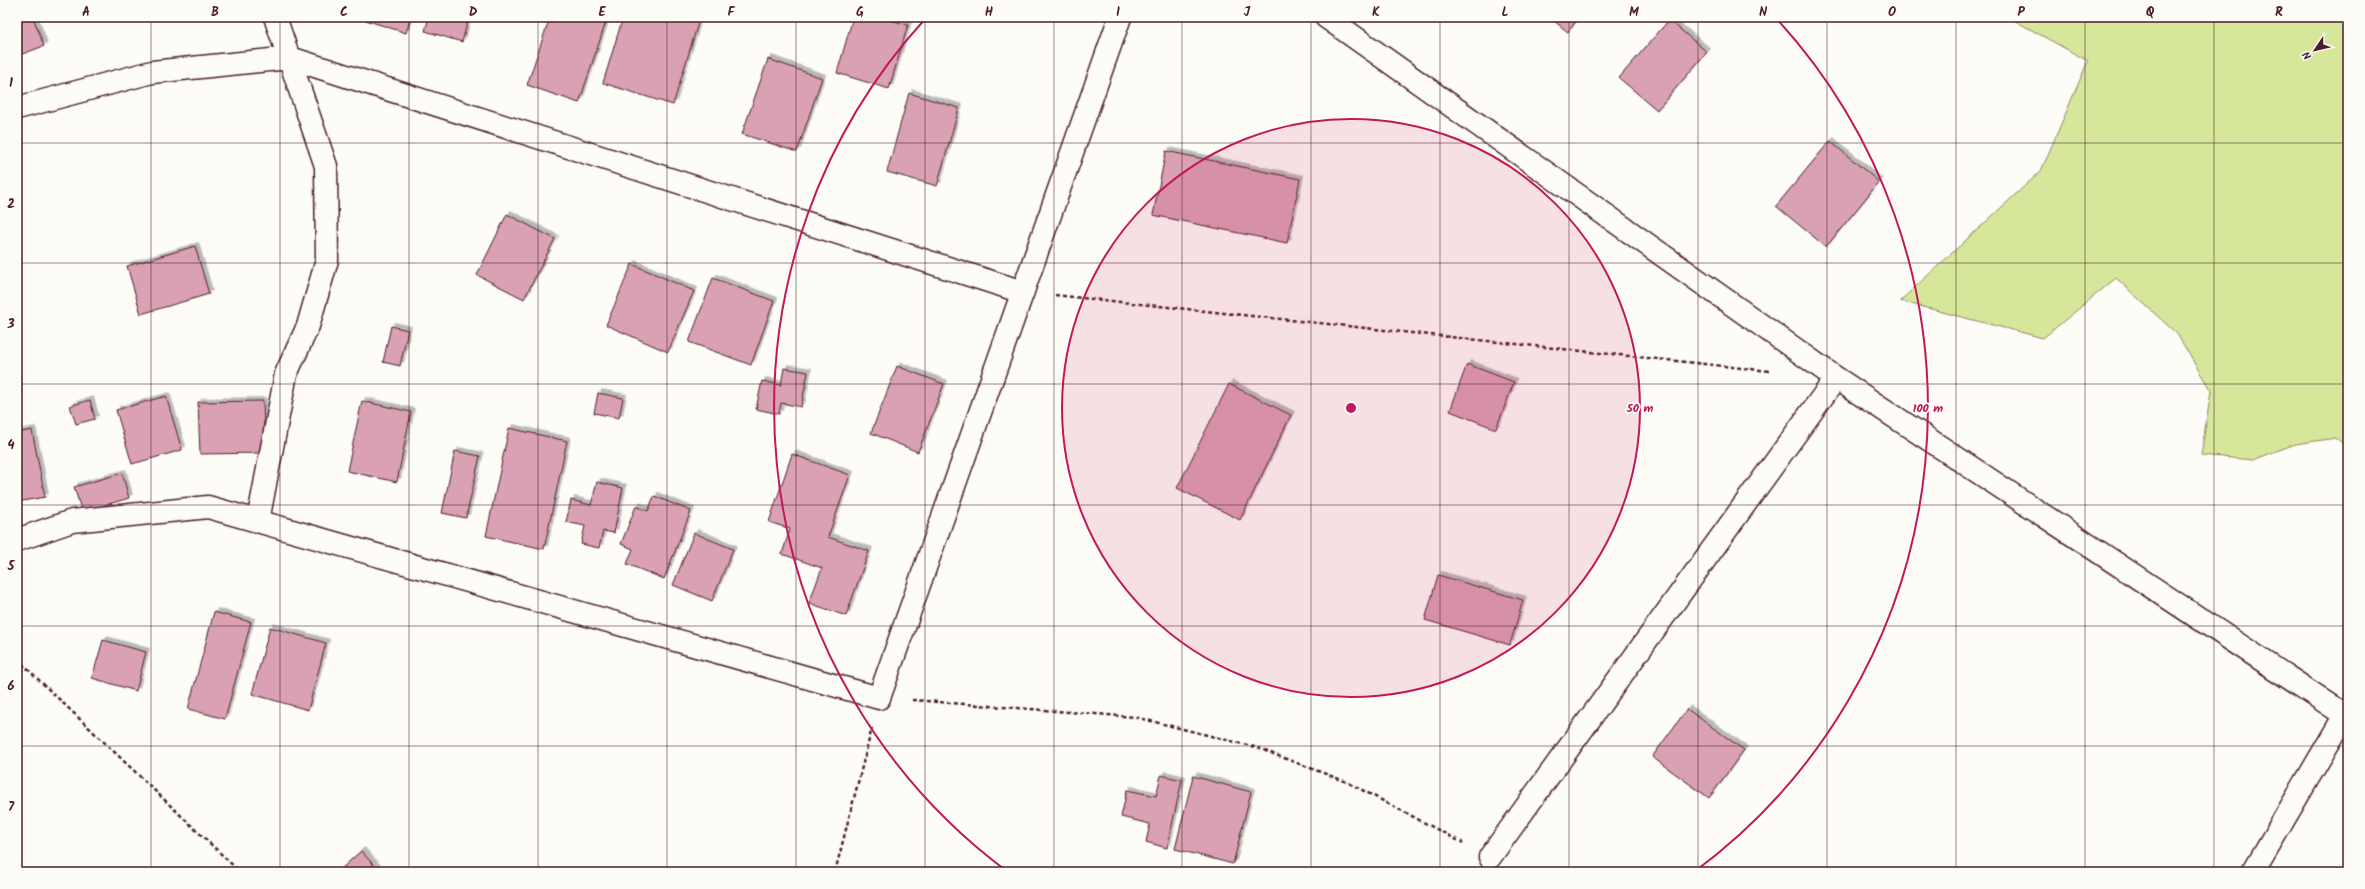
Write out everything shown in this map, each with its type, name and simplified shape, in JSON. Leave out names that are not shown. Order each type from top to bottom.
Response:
[{"type":"street","points":[[258,521],[286,374],[308,326],[327,260],[326,166],[275,17]]},
{"type":"street","points":[[17,540],[72,521],[208,507],[880,698],[1120,17]]},
{"type":"street","points":[[1326,17],[1836,378],[2346,716],[2253,872]]},
{"type":"street","points":[[17,108],[152,72],[290,58],[1023,292]]},
{"type":"street","points":[[1490,857],[1836,378]]},
{"type":"path","points":[[1023,292],[1773,372]]},
{"type":"path","points":[[17,659],[240,872]]},
{"type":"path","points":[[835,872],[880,698],[1135,718],[1255,747],[1347,782],[1490,857]]},
{"type":"green space","points":[[2008,17],[2348,17],[2348,448],[2336,438],[2295,444],[2253,460],[2201,455],[2211,391],[2177,334],[2116,278],[2043,338],[1900,301],[2041,171],[2088,61]]},
{"type":"building","points":[[17,17],[33,17],[44,46],[17,56]]},
{"type":"building","points":[[356,17],[411,17],[406,33]]},
{"type":"building","points":[[429,17],[469,17],[462,42],[425,31]]},
{"type":"building","points":[[550,17],[591,17],[606,22],[579,103],[527,85]]},
{"type":"building","points":[[623,17],[689,17],[699,20],[673,105],[603,83]]},
{"type":"building","points":[[853,17],[881,17],[908,25],[889,89],[837,73]]},
{"type":"building","points":[[1549,17],[1579,17],[1568,32]]},
{"type":"building","points":[[1669,20],[1707,52],[1657,110],[1619,78]]},
{"type":"building","points":[[768,59],[822,78],[797,152],[742,134]]},
{"type":"building","points":[[909,93],[959,108],[937,186],[887,172]]},
{"type":"building","points":[[1830,141],[1879,182],[1826,247],[1776,206]]},
{"type":"building","points":[[1166,151],[1300,179],[1287,243],[1153,215]]},
{"type":"building","points":[[507,214],[555,239],[524,299],[477,275]]},
{"type":"building","points":[[195,246],[209,294],[141,314],[127,266]]},
{"type":"building","points":[[632,264],[694,291],[668,352],[606,325]]},
{"type":"building","points":[[713,278],[774,301],[751,365],[689,342]]},
{"type":"building","points":[[391,326],[408,330],[400,366],[383,362]]},
{"type":"building","points":[[1467,364],[1514,382],[1496,429],[1450,411]]},
{"type":"building","points":[[897,366],[944,384],[918,452],[871,433]]},
{"type":"building","points":[[784,368],[808,372],[801,407],[781,403],[779,414],[756,409],[762,381],[781,385]]},
{"type":"building","points":[[1229,384],[1291,415],[1240,520],[1177,488]]},
{"type":"building","points":[[598,393],[623,398],[619,418],[594,413]]},
{"type":"building","points":[[166,396],[182,450],[132,464],[116,410]]},
{"type":"building","points":[[90,400],[95,419],[76,424],[70,406]]},
{"type":"building","points":[[263,401],[265,453],[200,454],[198,402]]},
{"type":"building","points":[[362,401],[411,412],[397,482],[347,471]]},
{"type":"building","points":[[509,428],[567,441],[544,549],[486,536]]},
{"type":"building","points":[[32,430],[45,497],[17,502],[17,433]]},
{"type":"building","points":[[455,451],[480,456],[466,518],[442,513]]},
{"type":"building","points":[[792,454],[850,475],[828,537],[869,551],[846,616],[809,603],[822,568],[782,554],[790,529],[769,522]]},
{"type":"building","points":[[122,473],[129,498],[82,512],[74,487]]},
{"type":"building","points":[[597,482],[623,488],[614,533],[603,531],[599,548],[581,544],[585,526],[566,522],[571,500],[591,505]]},
{"type":"building","points":[[654,496],[691,511],[664,579],[627,564],[633,549],[621,544],[636,506],[648,511]]},
{"type":"building","points":[[694,533],[733,549],[712,601],[673,585]]},
{"type":"building","points":[[1438,575],[1523,600],[1510,645],[1425,620]]},
{"type":"building","points":[[214,612],[251,622],[225,719],[188,709]]},
{"type":"building","points":[[270,627],[326,643],[308,710],[252,694]]},
{"type":"building","points":[[103,640],[146,652],[136,691],[92,678]]},
{"type":"building","points":[[1687,709],[1744,750],[1709,798],[1652,757]]},
{"type":"building","points":[[1161,775],[1182,780],[1167,848],[1146,842],[1150,824],[1121,817],[1127,790],[1156,796]]},
{"type":"building","points":[[1193,776],[1251,792],[1233,864],[1175,849]]},
{"type":"building","points":[[361,851],[380,872],[338,872]]}]
